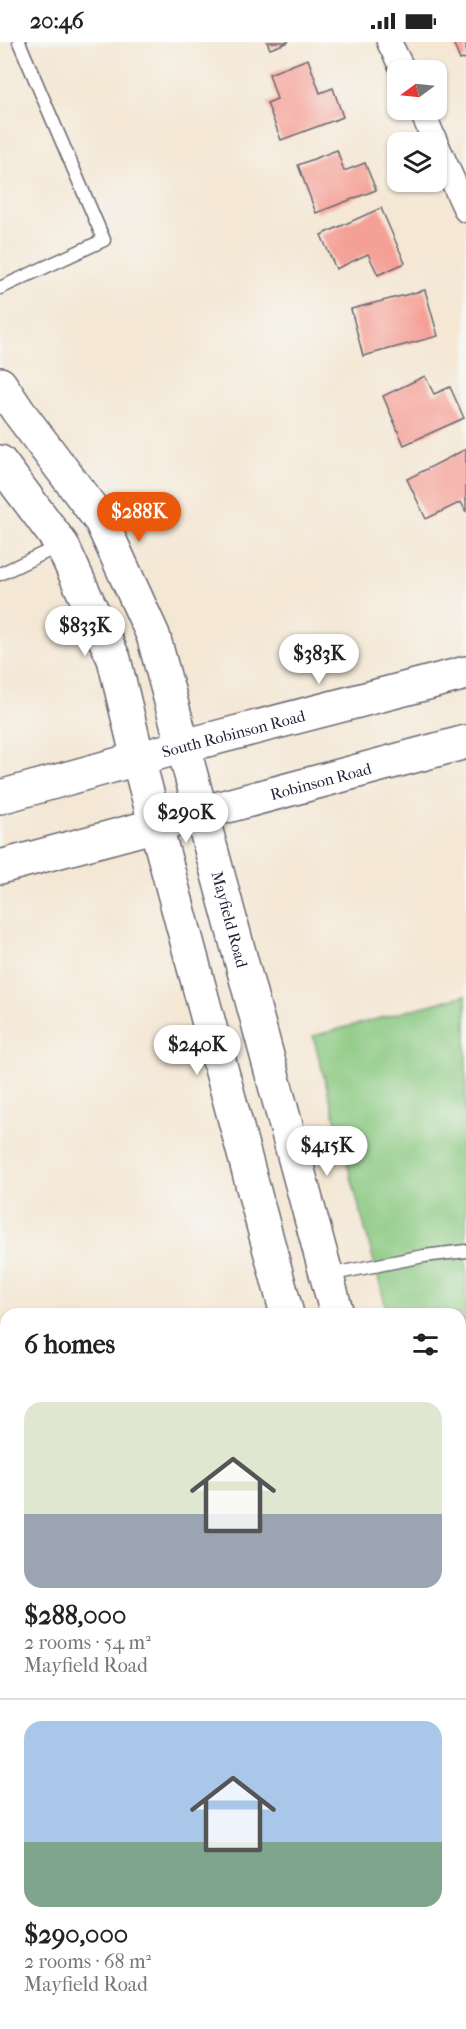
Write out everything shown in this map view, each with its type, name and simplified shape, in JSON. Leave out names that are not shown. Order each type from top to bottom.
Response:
[{"type":"main road","name":"Mayfield Road","points":[[0,384],[101,521],[153,635],[335,1308]]},
{"type":"main road","points":[[0,462],[62,545],[114,659],[138,759],[285,1308]]},
{"type":"main road","name":"South Robinson Road","points":[[0,797],[184,746],[466,673]]},
{"type":"main road","name":"Robinson Road","points":[[0,867],[466,741]]},
{"type":"street","points":[[389,42],[398,60]]},
{"type":"street","points":[[426,120],[466,210]]},
{"type":"lane","points":[[0,288],[104,240],[19,42]]},
{"type":"lane","points":[[0,574],[62,545]]},
{"type":"lane","points":[[327,1275],[424,1256],[466,1251]]},
{"type":"green space","points":[[466,995],[466,1308],[386,1308],[313,1036]]},
{"type":"building","points":[[267,42],[289,42],[270,49]]},
{"type":"building","points":[[453,42],[466,42],[466,58],[460,60]]},
{"type":"building","points":[[308,59],[320,93],[333,88],[343,117],[281,140],[267,103],[277,99],[269,74]]},
{"type":"building","points":[[337,150],[344,171],[365,163],[376,190],[316,213],[298,165]]},
{"type":"building","points":[[381,208],[405,263],[378,275],[368,254],[336,269],[321,235]]},
{"type":"building","points":[[425,290],[438,336],[363,356],[351,309]]},
{"type":"building","points":[[425,376],[434,394],[450,387],[464,418],[404,445],[383,396]]},
{"type":"building","points":[[466,449],[466,512],[461,502],[426,519],[407,479]]}]
